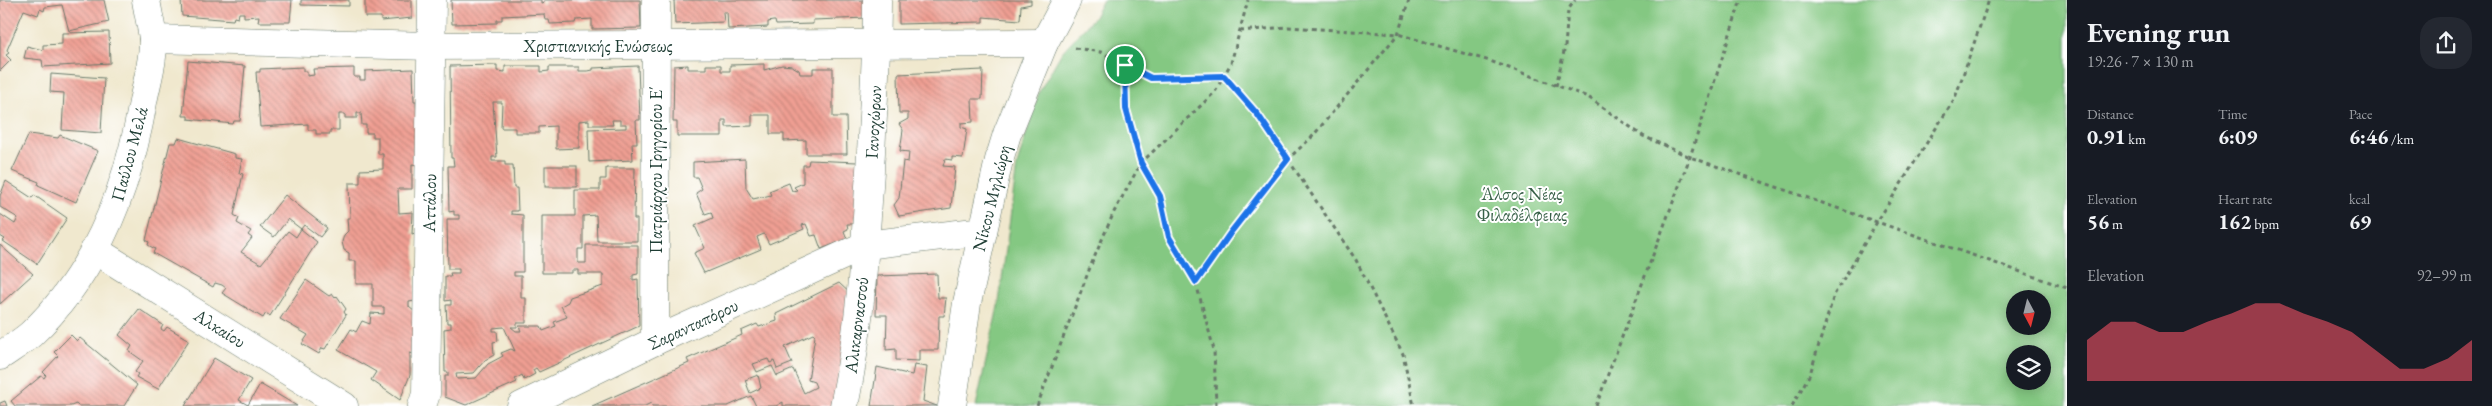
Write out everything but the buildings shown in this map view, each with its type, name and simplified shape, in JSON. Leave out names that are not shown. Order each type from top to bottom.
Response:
[{"type":"street","name":"Παύλου Μελά","points":[[0,356],[30,335],[63,299],[95,250],[126,179],[150,69],[153,39],[146,0]]},
{"type":"street","name":"Αττάλου","points":[[422,406],[426,394],[427,374],[432,0]]},
{"type":"street","name":"Πατριάρχου Γρηγορίου Ε΄","points":[[655,341],[656,0]]},
{"type":"street","name":"Γανοχώρων","points":[[866,244],[877,45],[877,0]]},
{"type":"street","name":"Νίκου Μηλιώρη","points":[[952,406],[966,303],[1007,134],[1044,43],[1067,0]]},
{"type":"street","name":"Χριστιανικής Ενώσεως","points":[[153,39],[431,46],[1044,43]]},
{"type":"street","name":"Σαρανταπόρου","points":[[521,406],[655,341],[866,244],[983,231]]},
{"type":"street","name":"Αλικαρνασσού","points":[[844,406],[858,323],[866,244]]},
{"type":"street","name":"Αλκαίου","points":[[95,250],[344,406]]},
{"type":"path","points":[[1037,406],[1090,265],[1114,212],[1141,163],[1215,92],[1231,63],[1248,0]]},
{"type":"path","points":[[1196,282],[1231,232],[1288,159],[1312,137],[1398,34],[1409,0]]},
{"type":"path","points":[[1556,86],[1565,47],[1568,10],[1575,0]]},
{"type":"path","points":[[1596,406],[1690,157],[1741,0]]},
{"type":"path","points":[[1792,406],[1810,374],[1834,295],[1876,222],[1955,98],[1990,0]]},
{"type":"path","points":[[1240,31],[1288,28],[1398,34],[1490,61],[1588,97],[1643,136],[1690,157],[2067,288]]},
{"type":"path","points":[[1044,43],[1101,52],[1151,78],[1224,76]]},
{"type":"path","points":[[1125,65],[1126,109],[1141,163],[1160,196],[1169,237],[1196,282],[1214,350],[1216,406]]},
{"type":"path","points":[[1224,76],[1258,115],[1356,260],[1403,354],[1414,406]]},
{"type":"green space","name":"Άλσος Νέας Φιλαδέλφειας","points":[[1103,0],[2067,0],[2067,406],[976,406],[999,302],[1017,165],[1039,92],[1062,52],[1094,17]]},
{"type":"route","points":[[1125,65],[1151,78],[1224,76],[1258,115],[1288,159],[1231,232],[1196,282],[1169,237],[1160,196],[1141,163],[1126,109],[1125,65]]}]
